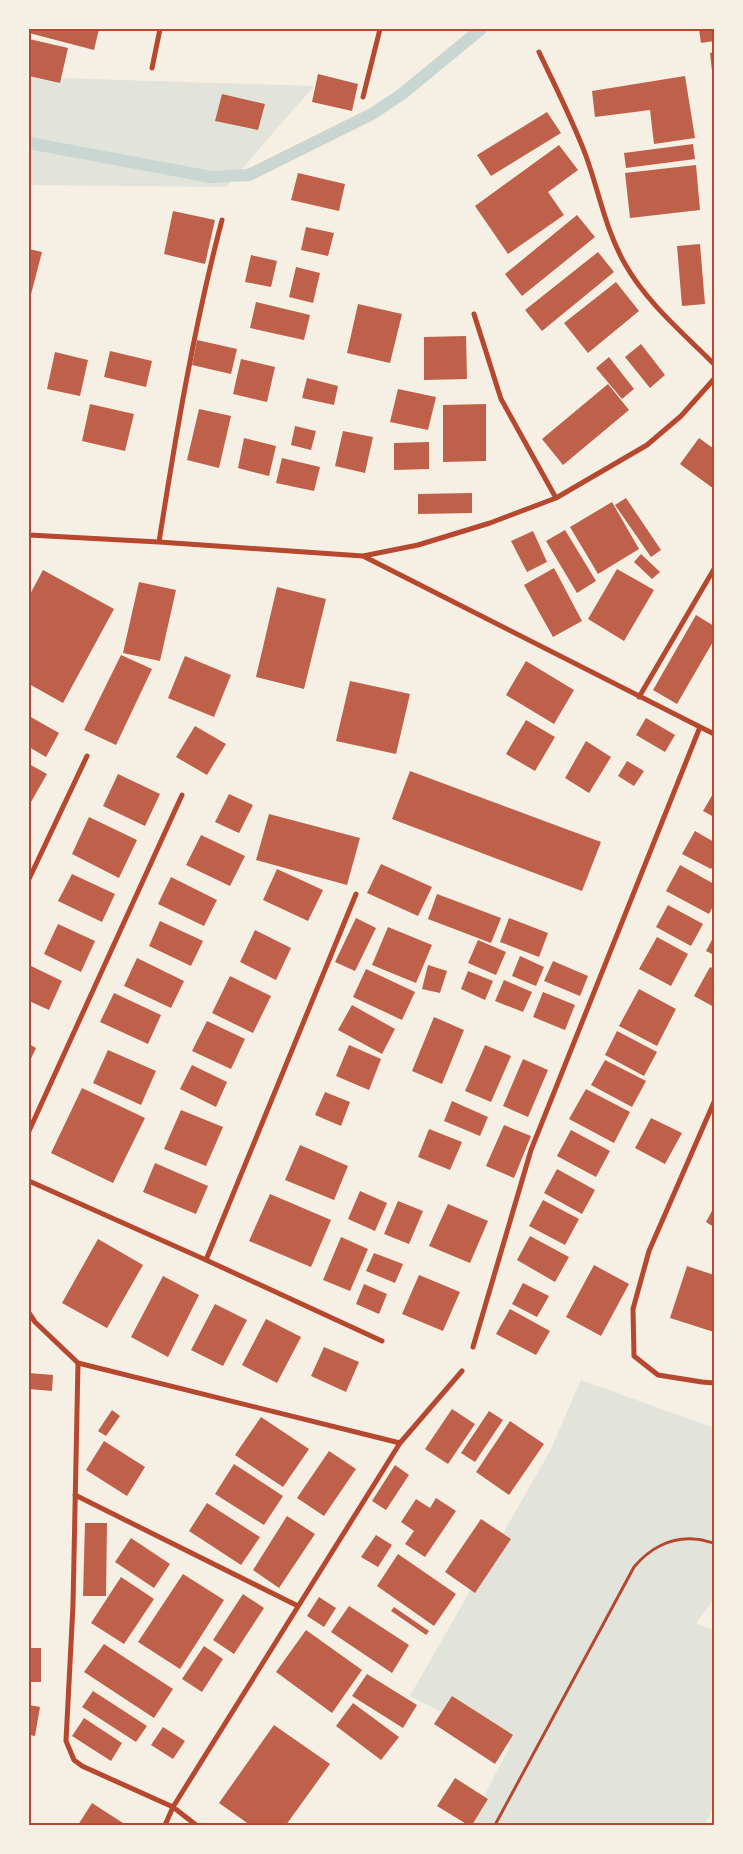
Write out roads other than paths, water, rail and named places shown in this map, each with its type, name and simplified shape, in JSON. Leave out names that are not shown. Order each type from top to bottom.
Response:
[{"type":"street","points":[[152,68],[160,29]]},
{"type":"street","points":[[363,97],[380,29]]},
{"type":"street","points":[[539,52],[586,156],[608,222],[625,263],[641,288],[657,307],[714,364]]},
{"type":"street","points":[[159,542],[204,288],[222,220]]},
{"type":"street","points":[[474,314],[501,399],[556,498]]},
{"type":"street","points":[[29,535],[363,556],[418,545],[490,523],[556,498],[647,445],[681,416],[714,379]]},
{"type":"street","points":[[363,556],[714,734]]},
{"type":"street","points":[[639,697],[714,569]]},
{"type":"street","points":[[473,1347],[531,1150],[700,727]]},
{"type":"street","points":[[29,879],[87,756]]},
{"type":"street","points":[[29,1131],[182,795]]},
{"type":"street","points":[[206,1260],[356,894]]},
{"type":"street","points":[[714,1102],[649,1251],[633,1309],[634,1356],[658,1375],[714,1383]]},
{"type":"street","points":[[29,1181],[382,1341]]},
{"type":"street","points":[[29,1313],[35,1322],[78,1363],[400,1443]]},
{"type":"street","points":[[78,1363],[72,1605],[66,1741],[74,1760],[82,1766],[173,1807],[196,1825]]},
{"type":"street","points":[[165,1825],[173,1807],[400,1443],[462,1371]]},
{"type":"street","points":[[75,1495],[298,1606]]},
{"type":"waterway","points":[[29,143],[211,177],[249,175],[372,114],[402,94],[481,29]]}]
